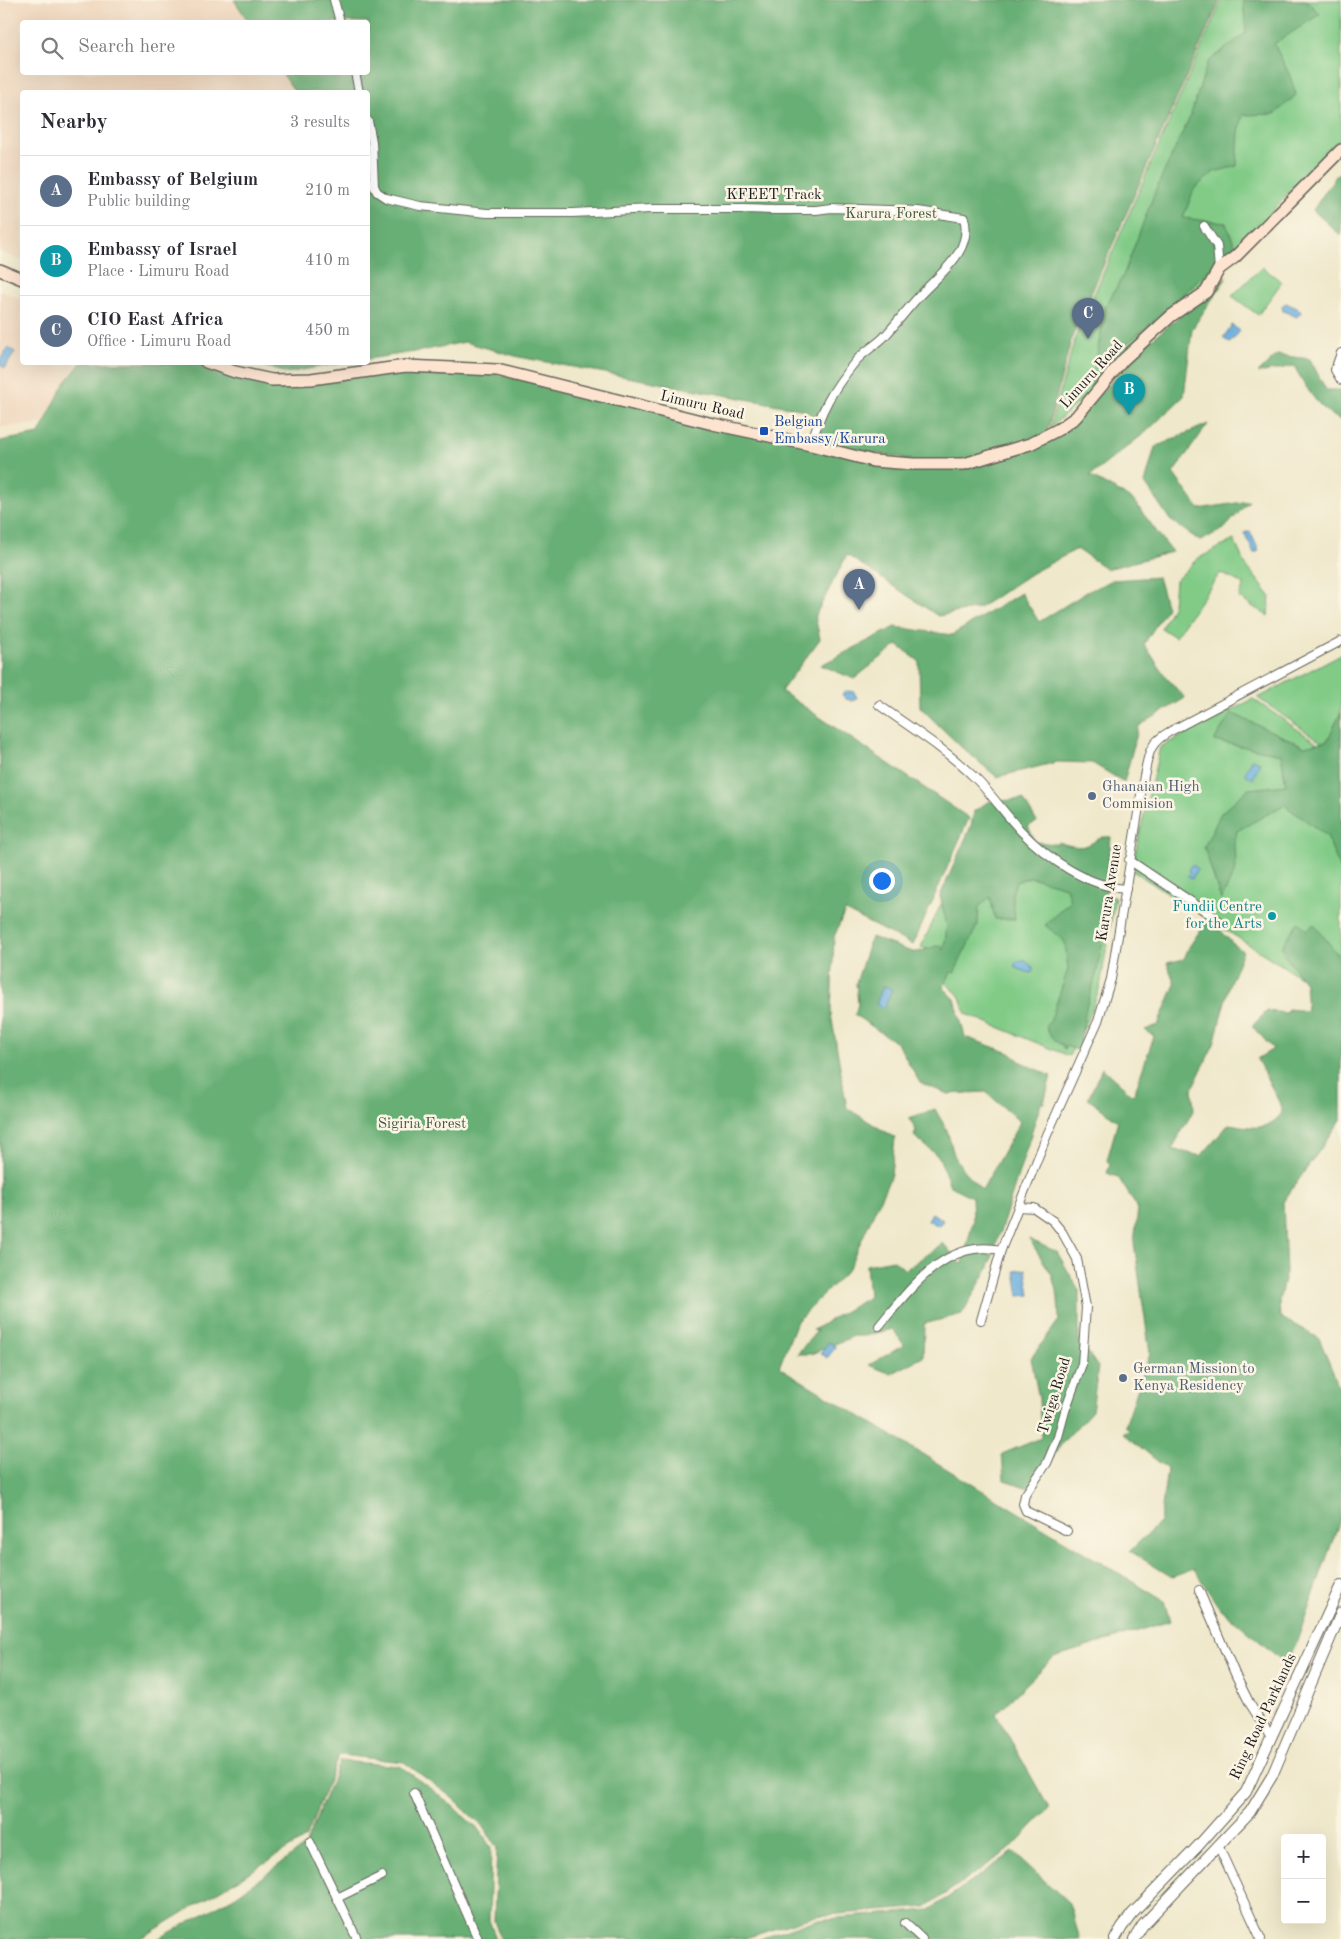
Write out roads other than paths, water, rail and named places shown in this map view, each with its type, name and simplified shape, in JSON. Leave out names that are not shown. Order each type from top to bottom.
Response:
[{"type":"main road","name":"Limuru Road","points":[[215,365],[235,372],[272,380],[311,378],[406,366],[497,370],[719,426],[810,445],[873,461],[913,464],[964,464],[1030,444],[1059,429],[1076,416],[1123,360],[1171,316],[1206,292],[1219,269],[1235,257],[1341,150]]},
{"type":"main road","points":[[0,270],[20,278]]},
{"type":"main road","points":[[0,275],[20,283]]},
{"type":"street","points":[[334,0],[339,20]]},
{"type":"street","points":[[355,75],[358,90]]},
{"type":"street","name":"KFEET Track","points":[[370,132],[374,186],[377,192],[386,198],[420,206],[487,213],[573,214],[651,209],[744,208],[816,210],[831,208],[918,211],[964,218],[964,238],[957,257],[924,290],[883,338],[856,360],[822,409],[810,445]]},
{"type":"street","points":[[1204,226],[1217,246],[1219,269]]},
{"type":"street","points":[[1341,353],[1335,370],[1341,380]]},
{"type":"street","name":"Karura Avenue","points":[[981,1320],[1001,1250],[1047,1136],[1098,1020],[1110,979],[1126,889],[1129,860],[1150,751],[1158,738],[1341,641]]},
{"type":"street","points":[[879,705],[957,762],[974,777],[1037,847],[1076,873],[1110,888],[1126,889]]},
{"type":"street","points":[[1129,860],[1217,919]]},
{"type":"street","name":"Twiga Road","points":[[1018,1207],[1034,1208],[1053,1221],[1072,1247],[1083,1285],[1086,1307],[1082,1364],[1058,1437],[1046,1463],[1025,1495],[1023,1504],[1026,1511],[1067,1531]]},
{"type":"street","points":[[879,1326],[913,1287],[941,1261],[957,1252],[985,1248],[1001,1250]]},
{"type":"street","name":"Ring Road Parklands","points":[[1115,1939],[1132,1914],[1198,1846],[1246,1792],[1341,1584]]},
{"type":"street","points":[[1199,1590],[1250,1704],[1271,1737]]},
{"type":"street","name":"Ring Road Parklands","points":[[1134,1939],[1143,1925],[1250,1812],[1265,1790],[1341,1613]]},
{"type":"street","points":[[414,1793],[478,1939]]},
{"type":"street","points":[[310,1842],[357,1939]]},
{"type":"street","points":[[1218,1845],[1261,1939]]},
{"type":"street","points":[[1198,1846],[1208,1856]]},
{"type":"street","points":[[337,1898],[382,1876]]},
{"type":"street","points":[[905,1923],[922,1939]]},
{"type":"water","points":[[1286,303],[1299,309],[1301,313],[1297,317],[1283,311],[1282,306]]},
{"type":"water","points":[[1232,325],[1240,331],[1230,343],[1223,338]]},
{"type":"water","points":[[8,348],[15,352],[5,368],[0,365],[0,360]]},
{"type":"water","points":[[1250,531],[1259,551],[1254,553],[1244,533]]},
{"type":"water","points":[[847,691],[854,692],[857,698],[853,701],[846,699],[842,695]]},
{"type":"water","points":[[1251,759],[1260,762],[1253,779],[1245,774]]},
{"type":"water","points":[[1191,865],[1195,866],[1197,870],[1192,879],[1187,877],[1190,873],[1188,870]]},
{"type":"water","points":[[1018,961],[1025,961],[1033,967],[1033,972],[1030,973],[1016,968],[1015,964]]},
{"type":"water","points":[[883,986],[892,989],[884,1008],[876,1004]]},
{"type":"water","points":[[932,1213],[943,1220],[939,1226],[928,1220]]},
{"type":"water","points":[[1026,1269],[1030,1295],[1019,1296],[1015,1271]]},
{"type":"water","points":[[829,1342],[836,1347],[827,1358],[821,1353]]},
{"type":"place","name":"CIO East Africa","points":[[1088,339]]},
{"type":"place","name":"Embassy of Israel","points":[[1129,415]]},
{"type":"place","name":"Belgian Embassy/Karura","points":[[764,431]]},
{"type":"place","name":"Embassy of Belgium","points":[[859,610]]},
{"type":"place","name":"Ghanaian High Commision","points":[[1092,796]]},
{"type":"place","name":"Fundii Centre for the Arts","points":[[1272,916]]},
{"type":"place","name":"German Mission to Kenya Residency","points":[[1123,1378]]},
{"type":"park label","name":"Karura Forest","points":[[891,214]]},
{"type":"park label","name":"Sigiria Forest","points":[[422,1124]]}]
